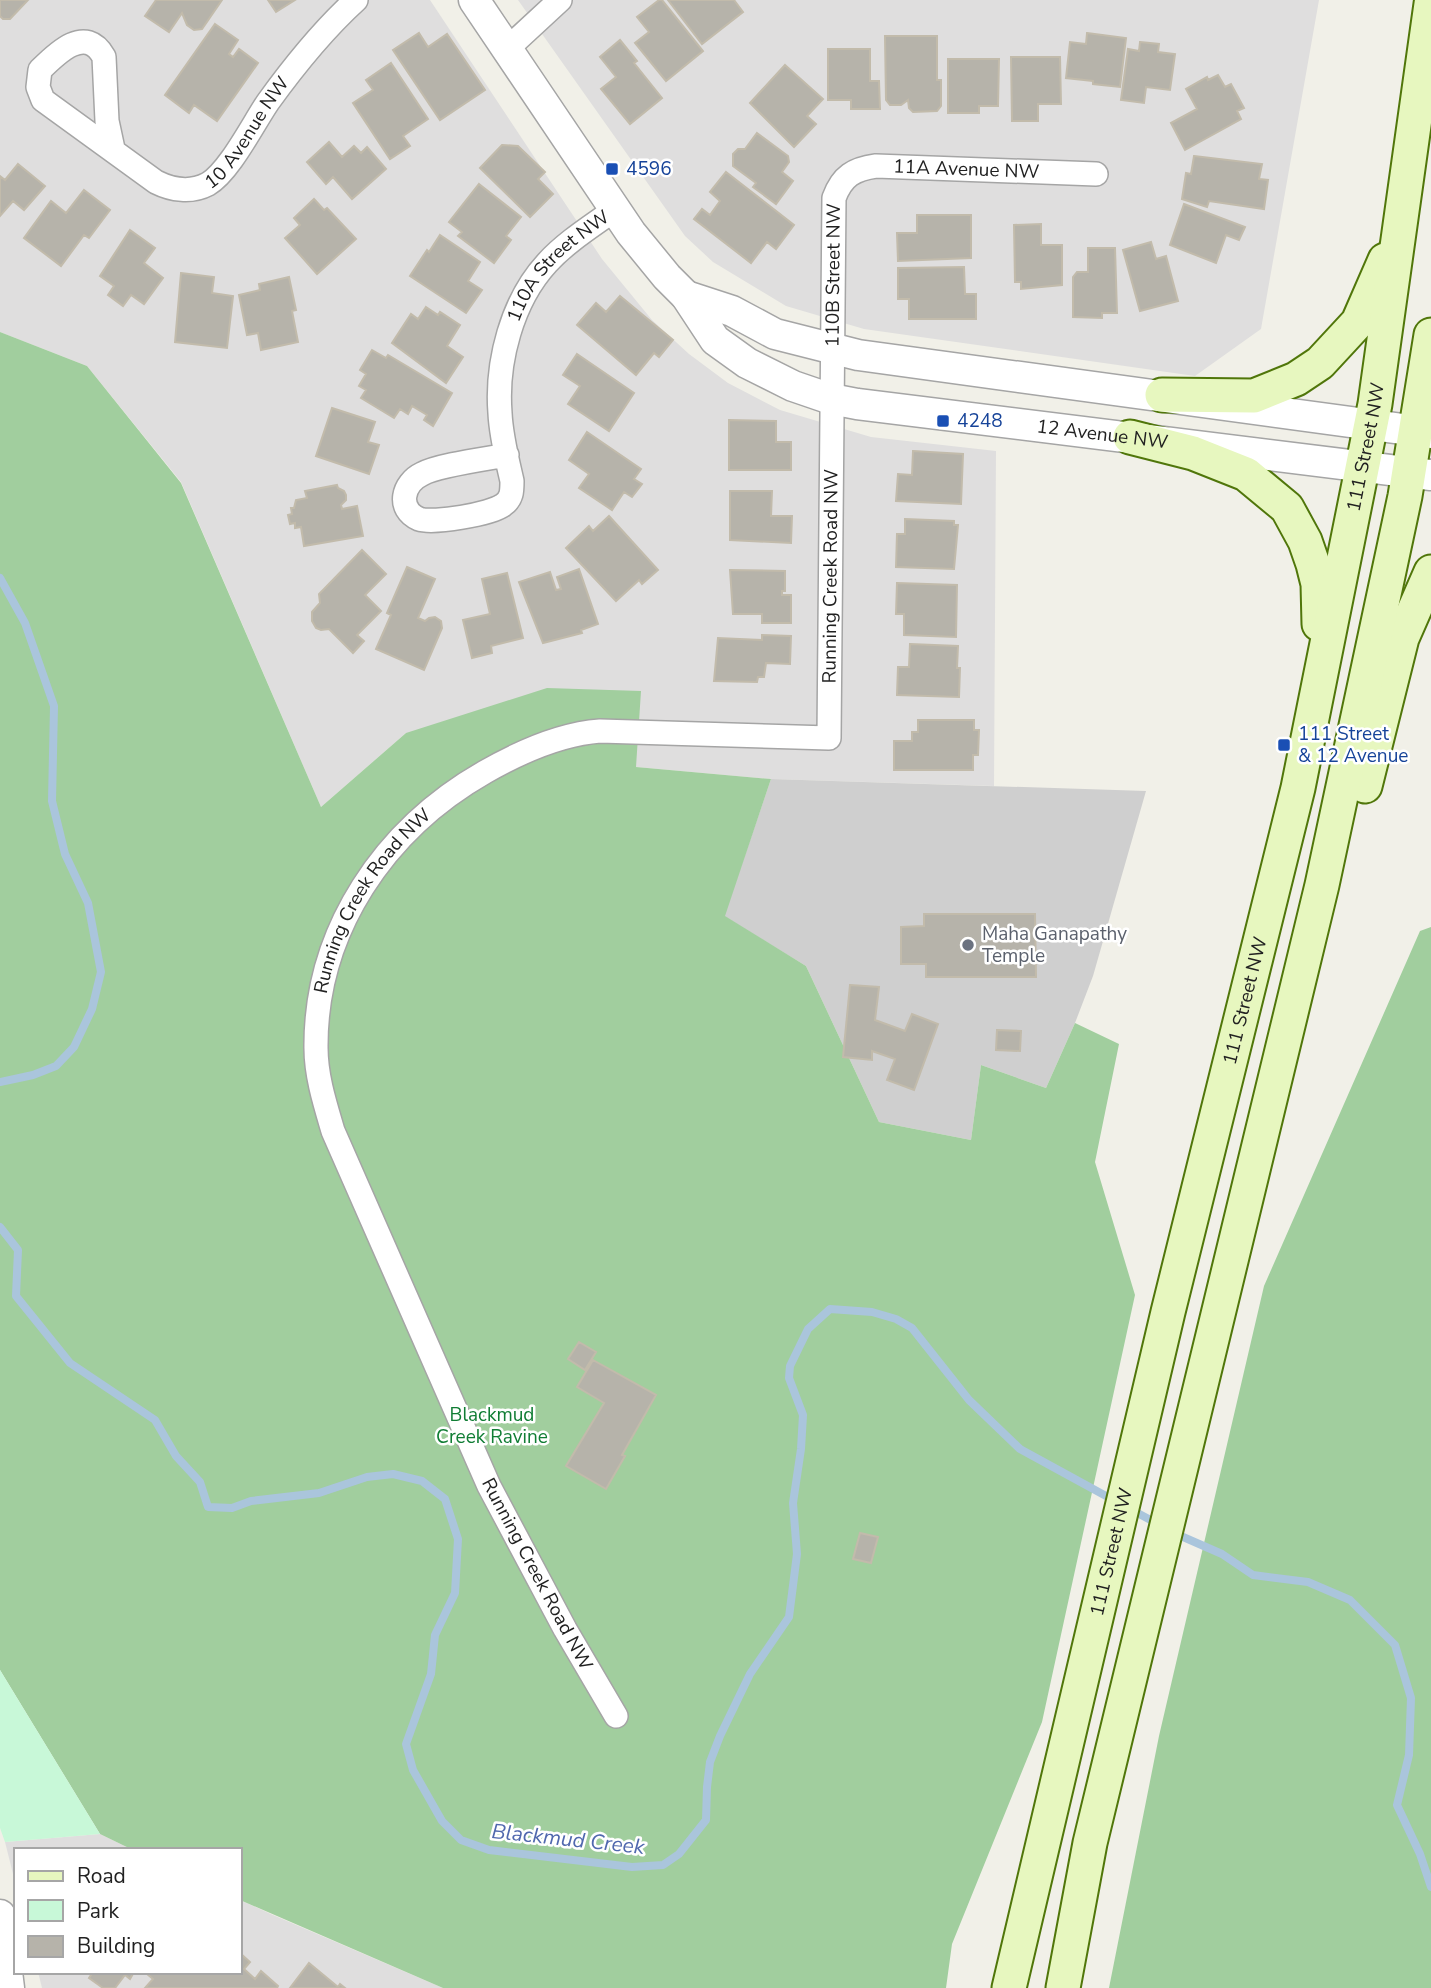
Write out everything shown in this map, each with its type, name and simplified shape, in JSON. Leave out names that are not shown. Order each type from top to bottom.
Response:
[{"type":"main road","name":"111 Street NW","points":[[1009,1988],[1168,1312],[1298,788],[1364,466],[1402,222],[1431,4]]},
{"type":"main road","points":[[1162,395],[1254,396],[1296,379],[1320,363],[1358,322],[1402,222]]},
{"type":"main road","points":[[1063,1988],[1090,1843],[1420,474],[1431,335]]},
{"type":"main road","points":[[1130,437],[1193,453],[1246,474],[1287,508],[1306,541],[1318,584],[1320,675]]},
{"type":"main road","points":[[1322,885],[1362,798],[1402,638],[1431,572]]},
{"type":"street","name":"10 Avenue NW","points":[[113,149],[107,121],[104,57],[92,44],[72,44],[63,48],[40,69],[40,94],[49,105],[149,177],[166,187],[187,190],[208,183],[227,166],[250,128],[294,68],[356,0]]},
{"type":"street","name":"110A Street NW","points":[[474,0],[614,209],[547,263],[525,295],[513,322],[505,349],[500,386],[500,414],[507,455],[512,492],[503,506],[436,521],[417,518],[404,503],[407,486],[422,474],[507,455]]},
{"type":"street","points":[[507,50],[560,0]]},
{"type":"street","name":"11A Avenue NW","points":[[842,181],[857,169],[876,166],[1096,174]]},
{"type":"street","name":"110B Street NW","points":[[831,373],[834,198],[842,181]]},
{"type":"street","name":"12 Avenue NW","points":[[614,209],[649,256],[686,296],[707,329],[726,350],[793,386],[831,373],[890,360],[1423,432]]},
{"type":"street","name":"12 Avenue NW","points":[[686,296],[732,311],[775,334],[831,373],[1130,437],[1420,474]]},
{"type":"street","name":"Running Creek Road NW","points":[[616,1716],[565,1629],[489,1486],[333,1131],[324,1103],[316,1050],[322,991],[337,938],[366,878],[421,818],[454,792],[501,763],[546,743],[586,732],[829,738],[831,373]]},
{"type":"street","points":[[0,1915],[9,1988]]},
{"type":"shaded area","points":[[0,0],[430,0],[602,259],[652,320],[689,354],[728,383],[780,410],[871,437],[996,451],[994,786],[771,779],[636,767],[406,733],[321,807],[181,482],[87,366],[0,332]]},
{"type":"shaded area","points":[[518,0],[1319,0],[1261,329],[1195,376],[864,329],[786,306],[713,262],[685,236]]},
{"type":"shaded area","points":[[771,779],[1146,791],[1093,976],[1046,1088],[981,1065],[971,1140],[879,1122],[806,966],[724,916]]},
{"type":"shaded area","points":[[100,1834],[129,1848],[14,1848],[14,1878],[5,1842]]},
{"type":"shaded area","points":[[242,1901],[443,1988],[42,1988],[38,1974],[242,1974]]},
{"type":"green space","name":"Blackmud Creek Ravine","points":[[0,332],[87,366],[181,483],[321,807],[406,733],[547,688],[641,691],[636,767],[771,779],[725,916],[806,966],[879,1122],[971,1140],[981,1065],[1046,1088],[1075,1023],[1119,1044],[1095,1162],[1135,1295],[1042,1722],[952,1944],[946,1988],[443,1988],[242,1901],[242,1848],[129,1848],[100,1834],[0,1670]]},
{"type":"green space","points":[[1431,927],[1431,1988],[1109,1988],[1159,1736],[1264,1286],[1420,931]]},
{"type":"green space","points":[[0,1670],[100,1834],[5,1842],[0,1828]]},
{"type":"building","points":[[0,0],[28,0],[10,19],[3,19],[0,16]]},
{"type":"building","points":[[156,0],[222,0],[202,29],[194,30],[187,25],[182,13],[169,32],[145,16]]},
{"type":"building","points":[[268,0],[295,0],[276,12]]},
{"type":"building","points":[[662,0],[703,51],[666,81],[635,43],[649,32],[637,17]]},
{"type":"building","points":[[668,0],[734,0],[743,12],[702,44]]},
{"type":"building","points":[[215,24],[238,40],[229,54],[233,57],[239,49],[258,63],[217,121],[194,105],[189,113],[165,95]]},
{"type":"building","points":[[419,33],[428,47],[447,34],[485,90],[440,120],[393,50]]},
{"type":"building","points":[[1087,33],[1126,38],[1120,87],[1066,78],[1070,42],[1086,44]]},
{"type":"building","points":[[885,36],[937,36],[937,80],[941,80],[941,106],[937,111],[913,112],[909,108],[908,100],[901,105],[890,105],[886,100]]},
{"type":"building","points":[[620,40],[637,61],[634,63],[662,98],[630,124],[601,89],[616,77],[600,57]]},
{"type":"building","points":[[1140,42],[1159,44],[1158,52],[1175,54],[1170,90],[1146,87],[1144,103],[1121,100],[1128,49],[1139,51]]},
{"type":"building","points":[[828,49],[870,49],[870,81],[879,81],[880,109],[851,109],[851,100],[828,100]]},
{"type":"building","points":[[1011,57],[1060,57],[1061,104],[1038,104],[1038,121],[1012,121]]},
{"type":"building","points":[[948,59],[999,59],[998,106],[979,106],[979,113],[948,113]]},
{"type":"building","points":[[391,63],[428,119],[403,136],[410,146],[390,159],[353,103],[373,90],[366,80]]},
{"type":"building","points":[[785,65],[823,99],[807,116],[816,124],[794,147],[750,103]]},
{"type":"building","points":[[1218,75],[1225,87],[1231,84],[1244,108],[1237,111],[1241,119],[1185,150],[1171,123],[1197,109],[1186,89],[1207,77],[1208,80]]},
{"type":"building","points":[[757,133],[788,156],[789,162],[782,172],[793,181],[776,204],[753,187],[756,183],[733,166],[733,154],[738,149],[745,149]]},
{"type":"building","points":[[329,142],[342,157],[354,146],[361,153],[367,147],[386,169],[352,199],[333,177],[326,184],[307,162]]},
{"type":"building","points":[[502,145],[518,146],[545,172],[538,179],[553,194],[530,217],[480,168]]},
{"type":"building","points":[[1194,156],[1262,164],[1259,179],[1268,180],[1264,209],[1209,201],[1207,207],[1182,199],[1186,173],[1191,174]]},
{"type":"building","points":[[18,164],[45,186],[24,210],[13,201],[0,216],[0,176],[5,180]]},
{"type":"building","points":[[726,172],[794,225],[776,249],[767,242],[751,263],[694,219],[702,209],[710,215],[720,201],[710,192]]},
{"type":"building","points":[[479,184],[521,217],[506,236],[511,240],[494,263],[458,236],[462,232],[449,222]]},
{"type":"building","points":[[84,190],[110,210],[89,238],[84,235],[61,266],[24,238],[51,201],[66,213]]},
{"type":"building","points":[[314,199],[324,210],[327,208],[356,239],[317,274],[285,238],[300,225],[294,218]]},
{"type":"building","points":[[1184,204],[1245,227],[1239,240],[1226,235],[1216,263],[1170,245]]},
{"type":"building","points":[[917,215],[971,215],[971,258],[898,261],[897,233],[917,233]]},
{"type":"building","points":[[1041,224],[1041,245],[1062,245],[1062,285],[1021,289],[1021,282],[1015,282],[1014,225]]},
{"type":"building","points":[[130,230],[155,248],[144,263],[163,278],[144,304],[131,295],[123,306],[108,295],[114,286],[100,276]]},
{"type":"building","points":[[440,235],[480,262],[468,281],[482,290],[466,313],[410,276]]},
{"type":"building","points":[[1151,242],[1156,259],[1166,256],[1178,301],[1140,311],[1123,250]]},
{"type":"building","points":[[1088,248],[1115,248],[1117,313],[1102,313],[1102,318],[1073,317],[1073,277],[1077,272],[1088,272]]},
{"type":"building","points":[[964,267],[965,294],[976,294],[976,319],[909,319],[909,299],[898,299],[898,268]]},
{"type":"building","points":[[181,273],[214,277],[212,293],[233,296],[227,348],[175,342]]},
{"type":"building","points":[[289,277],[296,310],[292,311],[298,342],[261,350],[258,333],[247,335],[239,295],[260,290],[259,284]]},
{"type":"building","points":[[620,296],[673,340],[659,357],[654,353],[636,375],[577,325],[596,303],[606,312]]},
{"type":"building","points":[[426,307],[438,315],[440,312],[460,325],[447,346],[463,357],[446,383],[392,343],[411,314],[418,319]]},
{"type":"building","points":[[372,350],[386,358],[388,355],[452,393],[433,426],[424,420],[427,415],[412,406],[408,414],[400,409],[394,418],[361,398],[366,390],[359,386],[366,374],[360,370]]},
{"type":"building","points":[[577,354],[634,393],[609,431],[568,404],[580,386],[563,375]]},
{"type":"building","points":[[332,408],[375,422],[368,442],[379,445],[369,474],[316,456]]},
{"type":"building","points":[[729,420],[776,421],[776,442],[791,442],[791,470],[729,470]]},
{"type":"building","points":[[587,432],[641,469],[634,479],[642,484],[632,497],[624,492],[612,510],[579,488],[589,474],[569,460]]},
{"type":"building","points":[[913,451],[963,454],[961,504],[896,501],[898,474],[912,475]]},
{"type":"building","points":[[337,485],[346,495],[342,509],[357,506],[363,536],[304,546],[301,527],[295,528],[295,523],[290,524],[288,515],[292,514],[291,508],[294,508],[296,500],[307,498],[305,491]]},
{"type":"building","points":[[730,491],[772,491],[771,516],[792,516],[791,543],[730,540]]},
{"type":"building","points":[[609,516],[658,570],[642,584],[639,580],[616,601],[566,548],[589,526],[593,531]]},
{"type":"building","points":[[905,519],[954,521],[954,525],[958,525],[954,569],[896,567],[897,534],[905,534]]},
{"type":"building","points":[[362,550],[386,574],[365,595],[381,611],[357,635],[364,641],[353,653],[329,629],[316,628],[312,621],[312,612],[320,603],[319,594]]},
{"type":"building","points":[[407,567],[435,579],[418,618],[425,621],[435,617],[441,621],[442,628],[424,670],[376,649],[391,615],[387,613]]},
{"type":"building","points":[[579,569],[598,624],[581,630],[582,633],[543,643],[519,582],[550,572],[556,590],[561,589],[557,577]]},
{"type":"building","points":[[730,570],[785,571],[785,591],[782,591],[782,595],[791,595],[791,623],[762,623],[762,614],[733,614]]},
{"type":"building","points":[[507,573],[523,638],[491,646],[492,653],[472,658],[463,620],[490,614],[482,579]]},
{"type":"building","points":[[897,583],[957,585],[956,637],[904,635],[904,614],[896,614]]},
{"type":"building","points":[[762,635],[791,636],[790,664],[766,663],[764,677],[758,677],[757,682],[714,681],[718,638],[762,640]]},
{"type":"building","points":[[910,644],[958,646],[959,697],[897,695],[898,667],[909,667]]},
{"type":"building","points":[[918,720],[974,720],[974,730],[979,730],[978,755],[973,755],[973,770],[894,770],[894,741],[912,741],[912,732],[918,732]]},
{"type":"building","name":"Maha Ganapathy Temple","points":[[924,914],[1035,914],[1036,977],[926,977],[926,964],[901,964],[901,927],[924,926]]},
{"type":"building","points":[[850,985],[879,987],[875,1020],[905,1031],[912,1014],[938,1024],[914,1090],[887,1080],[895,1059],[872,1051],[872,1060],[843,1057]]},
{"type":"building","points":[[997,1030],[1021,1031],[1020,1051],[996,1050]]},
{"type":"building","points":[[579,1342],[596,1352],[585,1370],[568,1359]]},
{"type":"building","points":[[593,1360],[656,1395],[606,1489],[566,1466],[604,1403],[577,1387]]},
{"type":"building","points":[[860,1533],[878,1537],[871,1563],[853,1559]]},
{"type":"building","points":[[242,1955],[250,1962],[244,1969],[255,1979],[261,1971],[278,1986],[145,1988],[153,1979],[147,1974],[242,1974]]},
{"type":"building","points":[[309,1963],[338,1987],[340,1984],[345,1988],[290,1988]]},
{"type":"building","points":[[92,1974],[133,1974],[130,1979],[125,1975],[115,1988],[103,1988],[89,1978]]},
{"type":"waterway","name":"Blackmud Creek","points":[[0,578],[25,623],[54,706],[52,801],[65,854],[88,903],[101,972],[92,1009],[74,1047],[56,1066],[33,1075],[0,1082]]},
{"type":"waterway","name":"Blackmud Creek","points":[[0,1227],[18,1250],[16,1296],[70,1363],[155,1420],[176,1456],[200,1482],[208,1507],[232,1508],[251,1501],[319,1493],[367,1477],[393,1474],[422,1481],[445,1499],[458,1539],[455,1593],[435,1635],[431,1674],[406,1744],[413,1770],[442,1821],[461,1840],[489,1850],[632,1867],[663,1865],[679,1854],[706,1820],[710,1762],[720,1736],[750,1674],[789,1617],[797,1554],[793,1503],[803,1415],[789,1378],[790,1366],[808,1329],[830,1309],[872,1312],[896,1319],[912,1328],[969,1400],[1020,1449],[1117,1502]]},
{"type":"waterway","name":"Blackmud Creek Ravine","points":[[1128,1508],[1160,1525]]},
{"type":"waterway","name":"Blackmud Creek","points":[[1174,1533],[1222,1554],[1253,1575],[1308,1582],[1350,1600],[1395,1645],[1411,1698],[1409,1755],[1397,1805],[1420,1854],[1431,1887]]},
{"type":"place","name":"4596","points":[[612,169]]},
{"type":"place","name":"4248","points":[[943,421]]},
{"type":"place","name":"111 Street & 12 Avenue","points":[[1284,745]]},
{"type":"place","name":"Maha Ganapathy Temple","points":[[968,945]]}]
